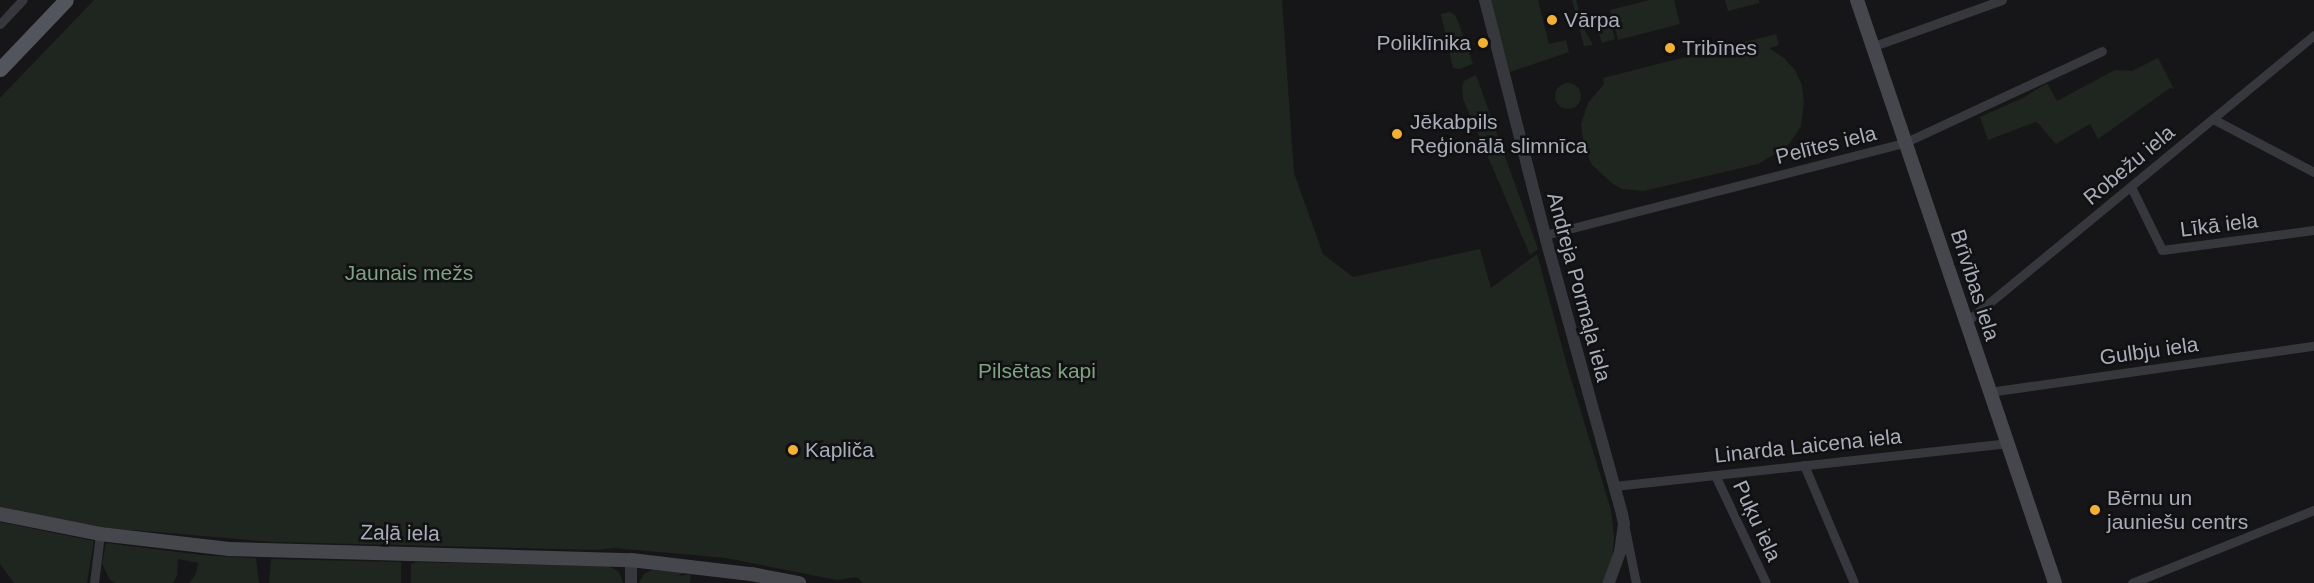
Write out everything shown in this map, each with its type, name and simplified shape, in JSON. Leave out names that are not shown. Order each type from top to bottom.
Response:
[{"type":"main road","points":[[0,69],[66,0]]},
{"type":"main road","name":"Brīvības iela","points":[[1857,0],[2055,583]]},
{"type":"main road","name":"Zaļā iela","points":[[0,514],[100,534],[165,543],[256,550],[631,560],[751,574],[799,583]]},
{"type":"street","points":[[0,24],[22,0]]},
{"type":"street","name":"Andreja Pormaļa iela","points":[[1485,0],[1545,236],[1624,524],[1636,583]]},
{"type":"street","points":[[1874,46],[2002,0]]},
{"type":"street","name":"Robežu iela","points":[[1966,322],[2314,34]]},
{"type":"street","name":"Pelītes iela","points":[[1545,236],[1906,142],[2102,51]]},
{"type":"street","points":[[2213,119],[2314,172]]},
{"type":"street","name":"Līkā iela","points":[[2131,187],[2162,250],[2314,230]]},
{"type":"street","name":"Gulbju iela","points":[[1989,392],[2314,346]]},
{"type":"street","name":"Linarda Laicena iela","points":[[1614,486],[2007,442]]},
{"type":"street","points":[[1804,465],[1854,583]]},
{"type":"street","name":"Puķu iela","points":[[1715,475],[1766,583]]},
{"type":"street","points":[[2132,583],[2314,510]]},
{"type":"street","points":[[1609,583],[1620,552],[1624,524]]},
{"type":"street","points":[[94,583],[100,534]]},
{"type":"street","points":[[631,560],[631,583]]},
{"type":"green space","points":[[94,0],[1282,0],[1294,173],[1323,254],[1353,277],[1480,249],[1491,288],[1537,254],[1568,369],[1611,510],[1614,537],[1612,559],[1603,583],[863,583],[857,577],[837,580],[726,558],[614,548],[596,550],[273,542],[108,528],[0,508],[0,98]]},
{"type":"green space","points":[[1490,0],[1538,0],[1549,44],[1566,40],[1569,52],[1510,72]]},
{"type":"green space","points":[[1572,0],[1576,0],[1584,29],[1593,45],[1584,46]]},
{"type":"green space","points":[[1650,0],[1674,0],[1680,24],[1618,40],[1610,10]]},
{"type":"green space","points":[[1725,0],[1759,0],[1759,3],[1728,11]]},
{"type":"green space","points":[[1450,12],[1456,16],[1473,64],[1459,69],[1453,68],[1441,14]]},
{"type":"green space","points":[[1610,21],[1615,39],[1602,43],[1597,28]]},
{"type":"green space","points":[[1776,34],[1779,45],[1769,48],[1784,58],[1795,70],[1802,85],[1804,102],[1801,126],[1790,143],[1780,151],[1758,164],[1644,191],[1622,189],[1592,165],[1584,148],[1581,124],[1588,103],[1604,84],[1603,78]]},
{"type":"green space","points":[[2158,58],[2174,89],[2170,88],[2098,139],[2090,124],[2056,144],[2035,122],[1988,140],[1980,117],[2023,98],[2047,83],[2057,101],[2115,70],[2132,71]]},
{"type":"green space","points":[[1476,75],[1538,249],[1530,255],[1463,99],[1464,81]]},
{"type":"green space","points":[[1568,83],[1577,87],[1581,96],[1577,105],[1568,109],[1559,105],[1555,96],[1559,87]]},
{"type":"green space","points":[[0,522],[94,541],[87,583],[14,583],[0,564]]},
{"type":"green space","points":[[106,543],[202,555],[256,558],[259,583],[189,583],[196,574],[198,563],[178,559],[177,576],[173,583],[115,583],[110,580],[102,564]]},
{"type":"green space","points":[[271,559],[401,562],[401,583],[269,583]]},
{"type":"green space","points":[[416,562],[609,566],[619,572],[623,583],[411,583],[411,564]]},
{"type":"green space","points":[[652,570],[683,572],[679,576],[691,574],[690,583],[639,583],[644,574]]},
{"type":"place","name":"Vārpa","points":[[1552,20]]},
{"type":"place","name":"Poliklīnika","points":[[1483,43]]},
{"type":"place","name":"Tribīnes","points":[[1670,48]]},
{"type":"place","name":"Jēkabpils Reģionālā slimnīca","points":[[1397,134]]},
{"type":"place","name":"Kapliča","points":[[793,450]]},
{"type":"place","name":"Bērnu un jauniešu centrs","points":[[2095,510]]},
{"type":"park label","name":"Jaunais mežs","points":[[409,273]]},
{"type":"park label","name":"Pilsētas kapi","points":[[1037,371]]}]
